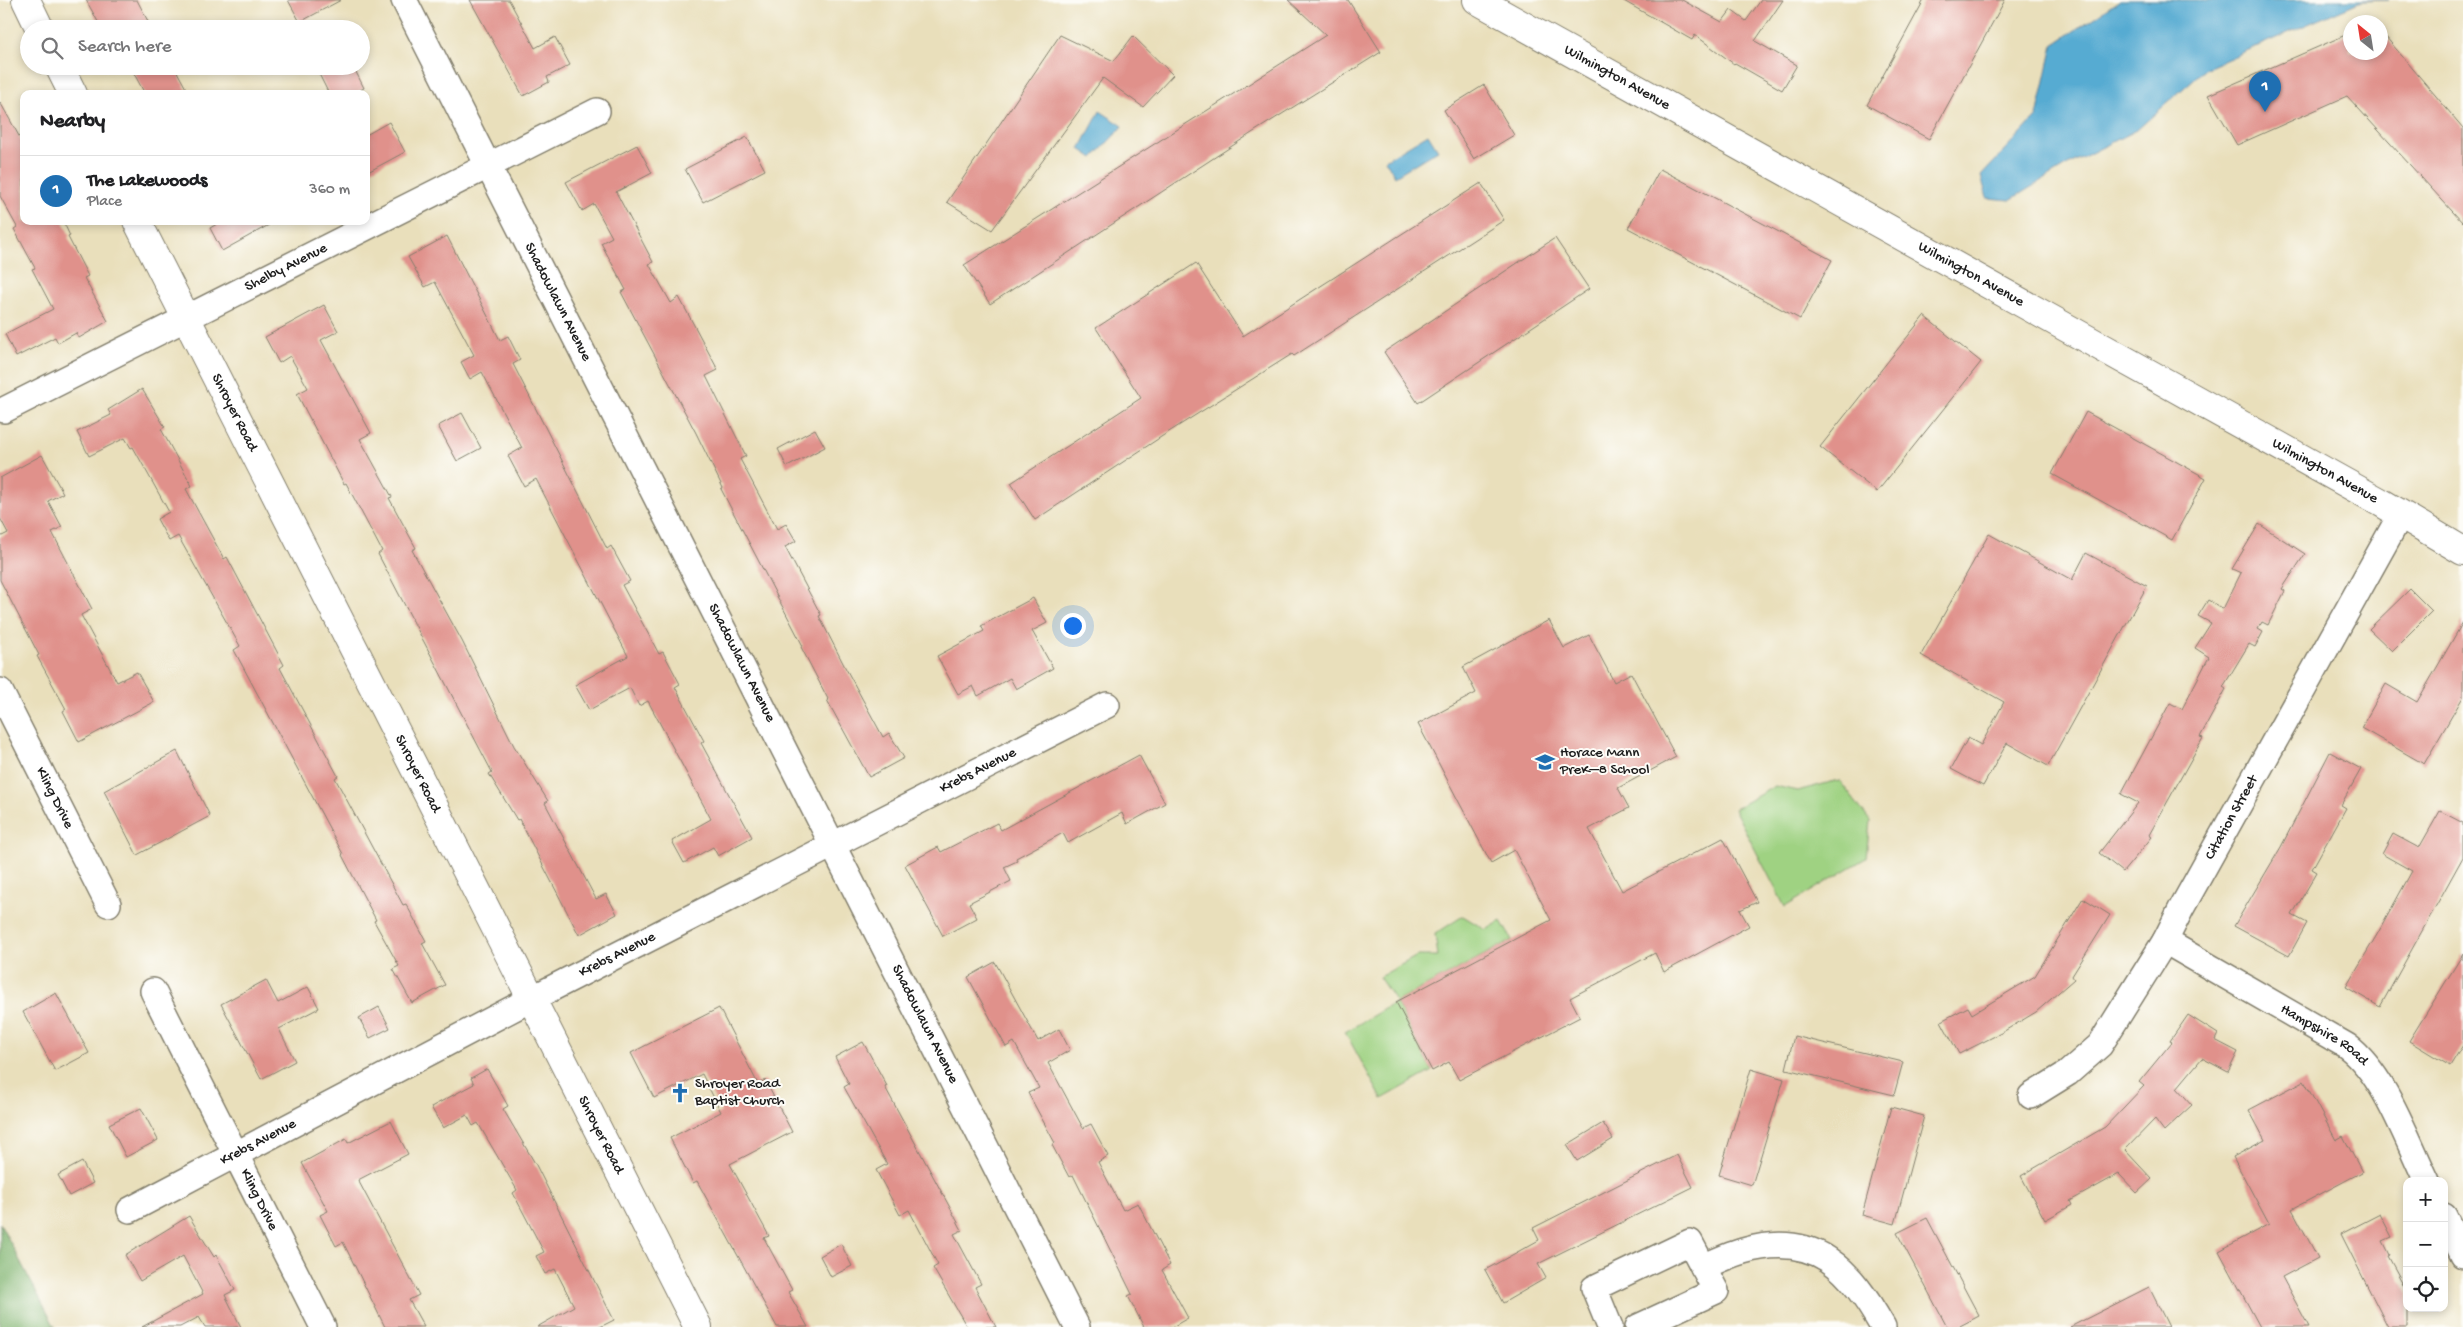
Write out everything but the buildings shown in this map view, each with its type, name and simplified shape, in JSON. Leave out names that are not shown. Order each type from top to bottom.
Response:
[{"type":"main road","points":[[26,0],[36,20]]},
{"type":"main road","name":"Wilmington Avenue","points":[[1477,0],[2401,514],[2463,551]]},
{"type":"main road","points":[[64,75],[71,90]]},
{"type":"main road","name":"Shroyer Road","points":[[139,225],[698,1327]]},
{"type":"street","name":"Shadowlawn Avenue","points":[[404,0],[832,844],[916,1004],[1077,1327]]},
{"type":"street","name":"Shelby Avenue","points":[[4,410],[597,111]]},
{"type":"street","name":"Citation Street","points":[[2031,1096],[2068,1072],[2100,1045],[2165,941],[2401,514]]},
{"type":"street","name":"Kling Drive","points":[[0,691],[108,904]]},
{"type":"street","name":"Krebs Avenue","points":[[130,1210],[531,999],[1107,705]]},
{"type":"street","name":"Hampshire Road","points":[[2165,941],[2347,1046],[2360,1056],[2375,1073],[2425,1177]]},
{"type":"street","name":"Kling Drive","points":[[153,992],[323,1327]]},
{"type":"street","points":[[2447,1222],[2463,1255]]},
{"type":"street","points":[[1610,1327],[1594,1288],[1690,1242],[1716,1291],[1638,1327]]},
{"type":"street","points":[[1703,1267],[1742,1251],[1760,1248],[1784,1246],[1814,1251],[1830,1260],[1851,1278],[1867,1298],[1883,1327]]},
{"type":"green space","points":[[1839,780],[1870,821],[1866,858],[1785,907],[1734,809],[1775,786],[1797,791]]},
{"type":"green space","points":[[1463,916],[1486,930],[1501,921],[1512,940],[1396,1002],[1379,977],[1417,956],[1438,956],[1435,934]]},
{"type":"green space","points":[[1396,1002],[1432,1071],[1382,1099],[1345,1032]]},
{"type":"green space","points":[[0,1223],[55,1327],[0,1327]]},
{"type":"water","points":[[2120,0],[2389,0],[2361,1],[2205,69],[2138,129],[2066,166],[2010,200],[1987,198],[1981,176],[2037,116],[2053,45]]},
{"type":"water","points":[[1100,111],[1123,126],[1093,158],[1080,149]]},
{"type":"water","points":[[1428,134],[1438,150],[1395,176],[1385,160]]},
{"type":"place","name":"The Lakewoods","points":[[2265,112]]},
{"type":"place","name":"Horace Mann PreK–8 School","points":[[1545,762]]},
{"type":"place","name":"Shroyer Road Baptist Church","points":[[680,1093]]}]
